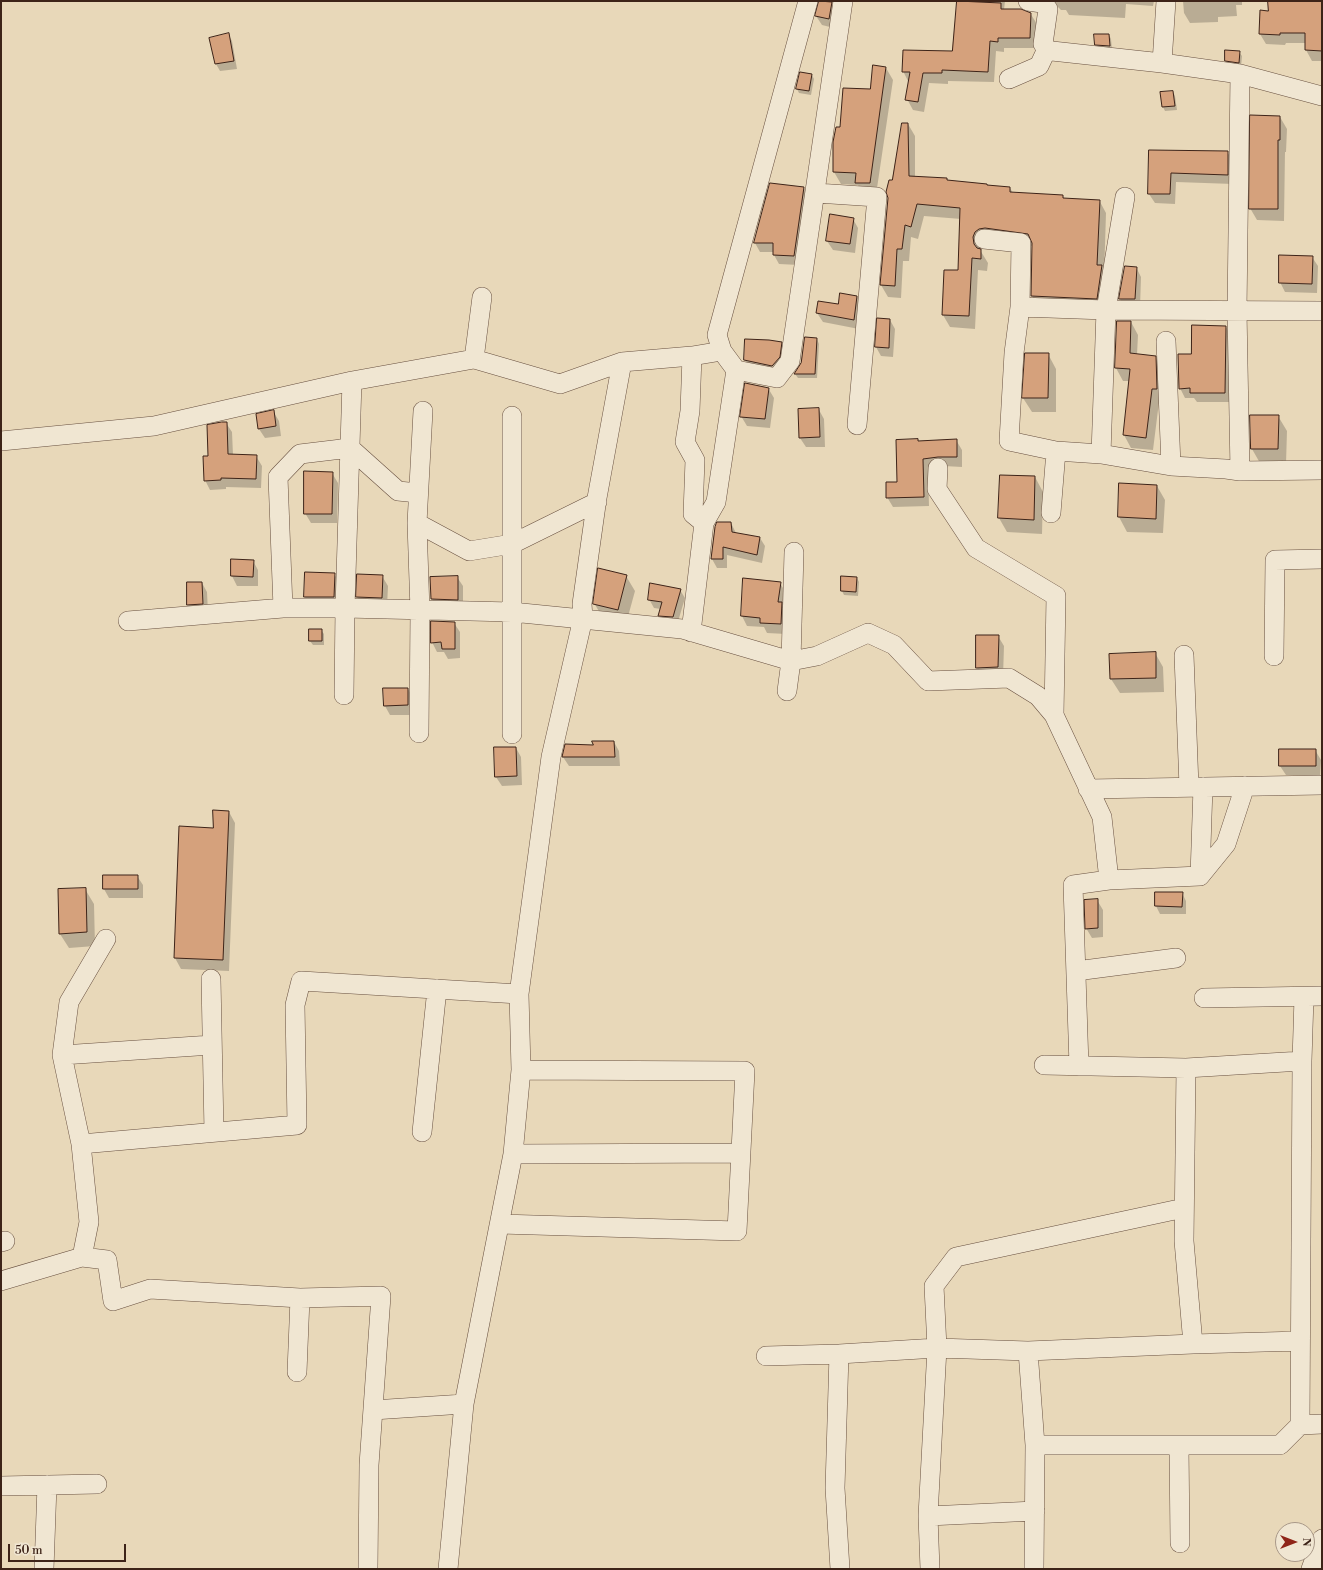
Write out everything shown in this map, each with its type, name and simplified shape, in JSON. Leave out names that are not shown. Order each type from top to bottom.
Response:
[{"type":"street","points":[[808,1],[717,335],[722,351],[736,370],[777,378],[790,361],[816,193],[843,1]]},
{"type":"street","points":[[1028,1],[1042,3],[1048,9],[1043,44],[1052,51],[1162,63],[1240,74],[1322,96]]},
{"type":"street","points":[[1162,63],[1166,1]]},
{"type":"street","points":[[1009,79],[1039,66],[1047,48]]},
{"type":"street","points":[[1240,74],[1237,311],[1240,471]]},
{"type":"street","points":[[816,193],[877,198],[857,425]]},
{"type":"street","points":[[1101,454],[1106,310],[1125,197]]},
{"type":"street","points":[[984,239],[1021,243],[1020,307],[1014,353],[1009,441],[1056,451],[1101,454],[1171,466],[1240,471],[1322,470]]},
{"type":"street","points":[[474,359],[482,297]]},
{"type":"street","points":[[1020,307],[1106,310],[1322,311]]},
{"type":"street","points":[[1166,342],[1171,466]]},
{"type":"street","points":[[1,441],[154,426],[352,381],[474,359],[560,384],[622,362],[692,356],[722,351]]},
{"type":"street","points":[[692,356],[690,411],[685,442],[695,460],[693,514],[704,523]]},
{"type":"street","points":[[448,1569],[464,1404],[513,1154],[522,1070],[519,994],[551,757],[583,618],[582,604],[597,502],[622,362]]},
{"type":"street","points":[[691,632],[704,523],[716,502],[736,370]]},
{"type":"street","points":[[344,695],[345,608],[352,381]]},
{"type":"street","points":[[419,733],[420,611],[417,523],[423,411]]},
{"type":"street","points":[[512,416],[512,734]]},
{"type":"street","points":[[283,608],[278,477],[300,454],[350,448],[398,491],[418,493]]},
{"type":"street","points":[[1051,513],[1056,451]]},
{"type":"street","points":[[938,468],[937,489],[976,548],[1056,596],[1054,715]]},
{"type":"street","points":[[417,523],[468,551],[512,544],[597,502]]},
{"type":"street","points":[[786,691],[791,661],[794,552]]},
{"type":"street","points":[[1274,656],[1275,560],[1322,559]]},
{"type":"street","points":[[128,621],[283,608],[512,612],[682,629],[791,661],[817,656],[868,633],[894,644],[928,681],[1009,678],[1038,696],[1054,715],[1102,817],[1109,880]]},
{"type":"street","points":[[1184,655],[1196,787],[1200,876]]},
{"type":"street","points":[[1088,789],[1322,785]]},
{"type":"street","points":[[1080,1066],[1073,885],[1109,880],[1200,876],[1226,844],[1245,786]]},
{"type":"street","points":[[82,1257],[89,1222],[81,1144],[62,1055],[69,1002],[106,939]]},
{"type":"street","points":[[1076,971],[1176,958]]},
{"type":"street","points":[[210,979],[214,1132]]},
{"type":"street","points":[[81,1144],[297,1125],[295,1005],[301,980],[519,994]]},
{"type":"street","points":[[422,1132],[437,989]]},
{"type":"street","points":[[1204,998],[1313,997],[1302,1061],[1300,1425]]},
{"type":"street","points":[[62,1055],[212,1045]]},
{"type":"street","points":[[1044,1065],[1186,1068],[1302,1061]]},
{"type":"street","points":[[1186,1068],[1184,1240],[1193,1344]]},
{"type":"street","points":[[500,1224],[737,1231],[745,1071],[522,1070]]},
{"type":"street","points":[[513,1154],[741,1153]]},
{"type":"street","points":[[930,1569],[928,1516],[937,1348],[934,1286],[956,1257],[1184,1208]]},
{"type":"street","points":[[1,1281],[82,1257],[107,1260],[113,1301],[150,1289],[300,1298],[381,1296],[369,1465],[368,1569]]},
{"type":"street","points":[[297,1372],[300,1298]]},
{"type":"street","points":[[766,1356],[839,1354],[937,1348],[1028,1351],[1300,1340]]},
{"type":"street","points":[[1028,1351],[1035,1445],[1034,1569]]},
{"type":"street","points":[[839,1354],[835,1488],[840,1569]]},
{"type":"street","points":[[373,1410],[464,1404]]},
{"type":"street","points":[[1035,1445],[1280,1445],[1300,1425],[1322,1424]]},
{"type":"street","points":[[1179,1446],[1180,1543]]},
{"type":"street","points":[[1,1486],[97,1484]]},
{"type":"street","points":[[44,1569],[48,1485]]},
{"type":"street","points":[[928,1516],[1035,1511]]},
{"type":"street","points":[[1311,1569],[1322,1539]]},
{"type":"building","points":[[819,1],[832,2],[829,19],[815,16]]},
{"type":"building","points":[[957,1],[1001,3],[1001,9],[1021,9],[1031,13],[1030,38],[998,38],[998,42],[990,41],[988,72],[942,70],[942,73],[923,73],[918,102],[905,100],[910,72],[902,72],[903,50],[952,51]]},
{"type":"building","points":[[1268,1],[1322,1],[1322,51],[1305,50],[1305,33],[1280,33],[1280,35],[1259,34],[1260,10],[1268,11]]},
{"type":"building","points":[[229,33],[234,61],[215,64],[209,38]]},
{"type":"building","points":[[1094,34],[1109,34],[1110,46],[1095,45]]},
{"type":"building","points":[[1225,50],[1240,51],[1239,63],[1225,61]]},
{"type":"building","points":[[873,65],[886,67],[870,183],[855,183],[856,173],[833,172],[833,142],[836,127],[840,127],[843,88],[870,89]]},
{"type":"building","points":[[800,72],[812,74],[809,91],[796,89]]},
{"type":"building","points":[[1173,91],[1175,106],[1162,107],[1160,92]]},
{"type":"building","points":[[1250,115],[1280,116],[1280,140],[1278,140],[1278,209],[1249,209]]},
{"type":"building","points":[[902,123],[908,123],[909,176],[947,178],[947,180],[1010,187],[1010,192],[1063,195],[1063,198],[1100,200],[1097,265],[1102,265],[1097,299],[1031,296],[1032,243],[1028,234],[985,228],[979,229],[975,232],[973,237],[974,244],[977,248],[981,249],[981,259],[972,258],[969,316],[942,315],[944,270],[958,270],[960,208],[917,204],[911,227],[905,225],[902,249],[897,249],[895,286],[880,285],[888,198],[886,192],[889,180],[892,180]]},
{"type":"building","points":[[1149,150],[1228,151],[1228,175],[1171,173],[1170,194],[1148,194]]},
{"type":"building","points":[[770,183],[804,187],[794,256],[773,255],[773,243],[754,243]]},
{"type":"building","points":[[830,214],[854,218],[850,244],[826,241]]},
{"type":"building","points":[[1279,255],[1313,256],[1312,284],[1279,283]]},
{"type":"building","points":[[1125,266],[1137,267],[1135,299],[1119,299]]},
{"type":"building","points":[[840,293],[857,296],[854,320],[816,313],[818,301],[838,304]]},
{"type":"building","points":[[877,318],[890,319],[889,348],[875,347]]},
{"type":"building","points":[[1117,321],[1131,321],[1130,353],[1156,356],[1157,389],[1152,389],[1146,438],[1123,435],[1130,369],[1115,368]]},
{"type":"building","points":[[1192,325],[1226,326],[1225,393],[1190,393],[1190,388],[1179,389],[1178,354],[1191,354]]},
{"type":"building","points":[[805,337],[817,338],[815,374],[794,374],[801,363]]},
{"type":"building","points":[[745,339],[782,342],[780,357],[772,366],[744,360]]},
{"type":"building","points":[[1025,353],[1049,353],[1048,398],[1022,398]]},
{"type":"building","points":[[745,383],[769,388],[765,419],[740,417]]},
{"type":"building","points":[[819,408],[820,437],[799,438],[798,409]]},
{"type":"building","points":[[274,410],[276,426],[258,429],[256,414]]},
{"type":"building","points":[[1250,415],[1279,415],[1278,449],[1251,449]]},
{"type":"building","points":[[227,422],[228,454],[257,455],[256,479],[221,478],[221,480],[204,481],[203,456],[208,456],[207,425]]},
{"type":"building","points":[[918,439],[918,441],[957,439],[957,457],[923,459],[924,497],[886,498],[886,482],[897,482],[896,440]]},
{"type":"building","points":[[304,471],[333,472],[332,514],[304,514]]},
{"type":"building","points":[[1000,475],[1035,476],[1034,520],[998,518]]},
{"type":"building","points":[[1119,483],[1157,485],[1156,519],[1118,517]]},
{"type":"building","points":[[717,522],[731,522],[732,532],[760,537],[757,555],[723,547],[723,559],[711,559]]},
{"type":"building","points":[[231,559],[254,560],[253,577],[231,576]]},
{"type":"building","points":[[598,568],[627,575],[618,610],[593,604]]},
{"type":"building","points":[[305,572],[335,573],[334,597],[304,597]]},
{"type":"building","points":[[357,574],[383,575],[382,598],[356,597]]},
{"type":"building","points":[[458,576],[458,600],[431,599],[430,577]]},
{"type":"building","points":[[841,576],[857,577],[856,592],[841,591]]},
{"type":"building","points":[[743,578],[781,582],[778,602],[782,602],[781,624],[760,623],[760,618],[741,616]]},
{"type":"building","points":[[187,582],[202,582],[203,604],[187,605]]},
{"type":"building","points":[[650,583],[681,589],[673,617],[658,616],[662,602],[648,600]]},
{"type":"building","points":[[431,621],[455,622],[455,649],[442,649],[441,642],[431,643]]},
{"type":"building","points":[[309,629],[322,629],[322,641],[309,641]]},
{"type":"building","points":[[976,635],[999,635],[998,667],[976,668]]},
{"type":"building","points":[[1156,652],[1156,678],[1110,679],[1109,654]]},
{"type":"building","points":[[383,688],[408,688],[408,705],[384,706]]},
{"type":"building","points":[[592,741],[614,741],[615,757],[562,757],[565,744],[593,745]]},
{"type":"building","points":[[494,747],[516,747],[517,776],[495,777]]},
{"type":"building","points":[[1279,749],[1316,749],[1316,766],[1279,766]]},
{"type":"building","points":[[213,810],[229,811],[223,960],[174,958],[179,826],[213,828]]},
{"type":"building","points":[[103,875],[138,875],[138,889],[103,889]]},
{"type":"building","points":[[86,888],[87,932],[59,934],[58,889]]},
{"type":"building","points":[[1155,892],[1183,892],[1182,907],[1155,906]]},
{"type":"building","points":[[1098,899],[1098,928],[1085,929],[1084,900]]}]
